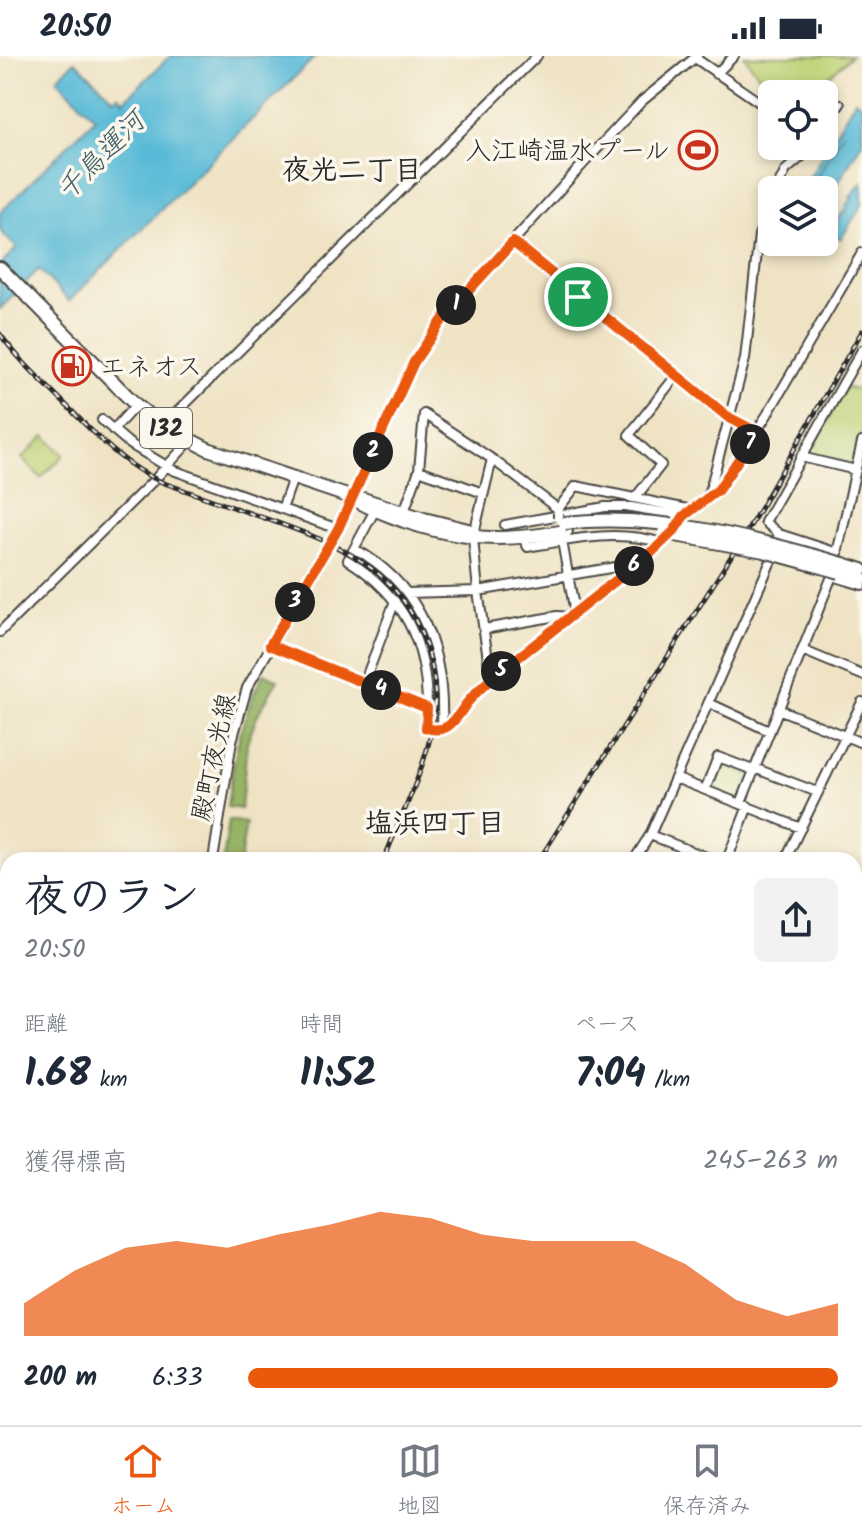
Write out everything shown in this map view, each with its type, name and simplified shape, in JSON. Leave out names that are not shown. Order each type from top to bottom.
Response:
[{"type":"highway","name":"132","points":[[0,268],[136,405],[163,426],[190,441],[447,534],[523,538],[561,522]]},
{"type":"highway","name":"132","points":[[353,498],[365,497],[474,535],[519,531],[561,522],[599,519],[631,521],[768,542],[838,566],[862,570]]},
{"type":"highway","name":"132","points":[[838,566],[862,582]]},
{"type":"street","points":[[163,426],[537,56]]},
{"type":"street","points":[[716,74],[734,56]]},
{"type":"street","points":[[757,432],[728,417],[513,242],[642,101],[691,61],[758,102]]},
{"type":"street","points":[[783,176],[798,160]]},
{"type":"street","name":"殿町夜光線","points":[[214,852],[234,729],[247,688],[338,529],[409,371],[446,315],[513,242]]},
{"type":"street","points":[[708,498],[745,359],[758,244]]},
{"type":"street","points":[[375,510],[348,560],[376,580],[395,601],[411,627],[422,654],[427,681],[426,728],[447,728],[458,718],[468,701],[491,679],[662,543],[688,513],[724,482],[757,432],[862,253]]},
{"type":"street","points":[[838,566],[779,534],[765,522],[860,356]]},
{"type":"street","points":[[635,498],[661,465],[629,435],[676,376]]},
{"type":"street","points":[[113,430],[136,405]]},
{"type":"street","points":[[404,512],[419,470],[424,414],[492,459],[561,522],[602,535],[640,537],[662,543]]},
{"type":"street","points":[[102,420],[130,444],[167,466],[338,529]]},
{"type":"street","points":[[0,632],[190,441]]},
{"type":"street","points":[[729,852],[754,769],[838,566],[862,442]]},
{"type":"street","points":[[801,457],[856,470]]},
{"type":"street","points":[[491,679],[478,591],[474,535],[492,459]]},
{"type":"street","points":[[419,470],[483,493]]},
{"type":"street","points":[[282,509],[293,478]]},
{"type":"street","points":[[573,615],[561,522],[576,486],[688,513]]},
{"type":"street","points":[[851,491],[862,493]]},
{"type":"street","points":[[505,525],[605,507],[688,513]]},
{"type":"street","points":[[639,852],[650,835],[709,703],[771,561],[779,534]]},
{"type":"street","points":[[355,549],[372,558],[407,593],[429,633],[442,681],[442,728]]},
{"type":"street","points":[[407,593],[478,591],[637,563]]},
{"type":"street","points":[[364,683],[395,601]]},
{"type":"street","points":[[484,629],[573,615]]},
{"type":"street","points":[[270,645],[427,708]]},
{"type":"street","points":[[802,650],[862,675]]},
{"type":"street","points":[[789,852],[862,702]]},
{"type":"street","points":[[709,703],[769,731]]},
{"type":"street","points":[[778,709],[862,743]]},
{"type":"street","points":[[705,790],[719,756],[817,792]]},
{"type":"street","points":[[675,778],[801,828]]},
{"type":"street","points":[[650,835],[694,852]]},
{"type":"green space","points":[[744,56],[851,56],[826,80],[763,80]]},
{"type":"green space","points":[[846,387],[862,392],[862,432],[855,464],[808,456]]},
{"type":"green space","points":[[45,436],[64,455],[41,478],[22,458]]},
{"type":"green space","points":[[264,673],[278,680],[259,712],[247,743],[241,809],[227,807],[244,722]]},
{"type":"green space","points":[[722,764],[747,774],[750,771],[741,799],[712,791]]},
{"type":"green space","points":[[229,820],[246,823],[241,852],[224,852]]},
{"type":"water","name":"千鳥運河","points":[[170,56],[316,56],[69,301],[39,269],[0,309],[0,265],[17,248],[0,231],[0,213],[95,118],[57,79],[75,61],[114,99],[118,95],[124,101]]},
{"type":"water","points":[[855,100],[862,104],[862,142],[838,183],[838,176],[818,176],[827,160],[838,160],[838,141],[844,131],[838,141],[838,129]]},
{"type":"water","points":[[820,160],[827,160],[817,176],[810,176]]},
{"type":"water","points":[[862,182],[862,205],[841,239],[838,237],[838,219],[852,199],[850,197]]},
{"type":"railway","points":[[544,852],[749,528],[862,331]]},
{"type":"railway","points":[[0,334],[22,361],[86,425],[135,468],[164,483],[340,548],[380,575],[397,593],[412,614],[428,651],[435,706],[423,763],[387,852]]},
{"type":"place","name":"入江崎温水プール","points":[[698,150]]},
{"type":"place","name":"エネオス","points":[[72,366]]},
{"type":"district","name":"夜光二丁目","points":[[352,169]]},
{"type":"district","name":"塩浜四丁目","points":[[435,822]]},
{"type":"route","points":[[513,242],[578,297],[728,417],[757,432],[718,490],[684,516],[674,531],[652,552],[491,679],[468,701],[458,718],[447,728],[426,728],[427,708],[270,645],[338,529],[409,371],[446,315],[513,242]]}]
